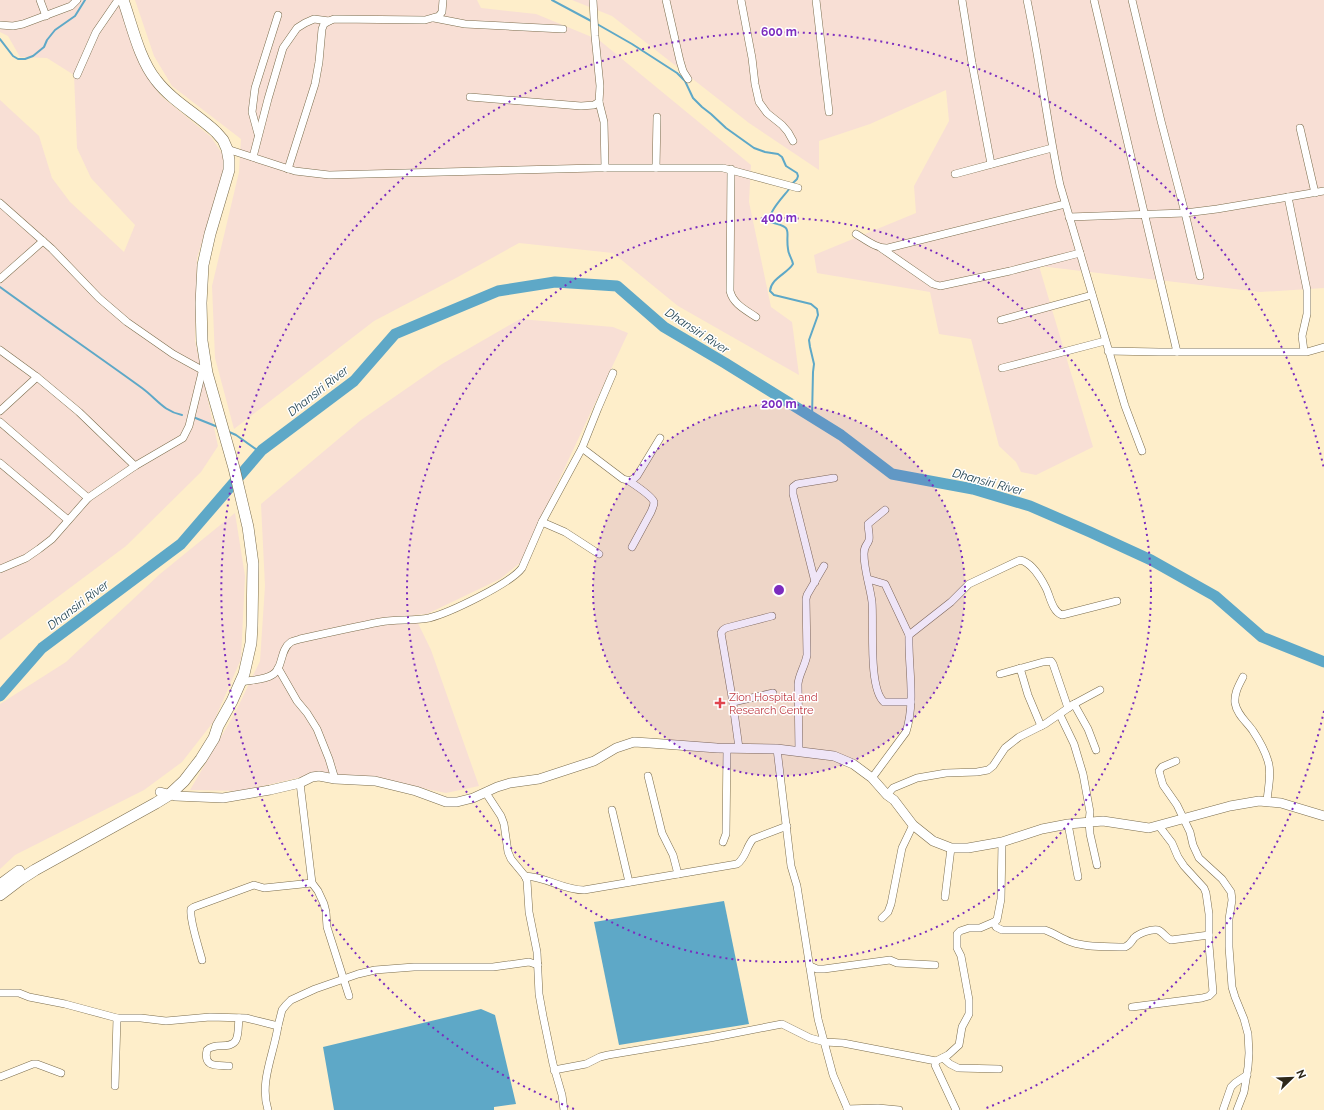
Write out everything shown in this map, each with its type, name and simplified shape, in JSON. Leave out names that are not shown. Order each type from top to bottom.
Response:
[{"type":"main road","points":[[0,895],[35,870],[123,822],[164,793],[182,773],[210,734],[218,726],[232,702],[241,682],[248,659],[252,626],[253,564],[248,527],[234,468],[211,385],[203,365],[201,321],[203,265],[210,234],[229,170],[227,149],[223,140],[216,132],[176,99],[156,80],[144,59],[123,0]]},
{"type":"main road","points":[[0,885],[19,872],[164,793]]},
{"type":"street","points":[[40,0],[46,16]]},
{"type":"street","points":[[0,25],[13,26],[46,16],[71,6],[77,0]]},
{"type":"street","points":[[77,75],[96,32],[118,0]]},
{"type":"street","points":[[288,169],[316,78],[322,29],[324,24],[334,19],[425,20],[439,16],[442,12],[443,0]]},
{"type":"street","points":[[594,0],[595,36],[600,86],[599,102],[604,122],[605,168]]},
{"type":"street","points":[[666,0],[680,61],[683,71],[688,79]]},
{"type":"street","points":[[741,0],[759,102],[767,113],[782,125],[793,141]]},
{"type":"street","points":[[816,0],[829,112]]},
{"type":"street","points":[[962,0],[990,164]]},
{"type":"street","points":[[1027,0],[1040,65],[1052,148],[1060,185],[1108,351],[1133,429],[1142,450]]},
{"type":"street","points":[[1094,0],[1146,215],[1177,352]]},
{"type":"street","points":[[1132,0],[1200,276]]},
{"type":"street","points":[[258,135],[252,112],[253,99],[255,88],[278,15]]},
{"type":"street","points":[[434,18],[465,24],[564,29]]},
{"type":"street","points":[[253,157],[283,48],[297,28],[305,23],[314,20],[329,21]]},
{"type":"street","points":[[470,97],[581,106],[594,105],[599,102]]},
{"type":"street","points":[[656,168],[657,117]]},
{"type":"street","points":[[1300,128],[1315,192]]},
{"type":"street","points":[[955,174],[1052,148]]},
{"type":"street","points":[[227,149],[295,171],[329,175],[605,168],[723,168],[798,188]]},
{"type":"street","points":[[731,169],[730,291],[732,297],[738,304],[756,317]]},
{"type":"street","points":[[1070,217],[1146,215],[1217,210],[1324,191]]},
{"type":"street","points":[[1288,197],[1307,290],[1307,314],[1302,336],[1304,352]]},
{"type":"street","points":[[0,203],[52,249],[99,298],[127,322],[173,354],[203,365],[189,426],[183,438],[134,466],[88,498],[40,549],[26,558],[0,569]]},
{"type":"street","points":[[881,248],[897,246],[955,230],[1066,204]]},
{"type":"street","points":[[856,234],[881,248],[933,284],[940,286],[1010,271],[1080,253]]},
{"type":"street","points":[[0,279],[43,241]]},
{"type":"street","points":[[1001,320],[1092,295]]},
{"type":"street","points":[[1002,368],[1106,341]]},
{"type":"street","points":[[1108,351],[1304,352],[1324,347]]},
{"type":"street","points":[[0,350],[37,377],[79,412],[134,466]]},
{"type":"street","points":[[241,682],[268,678],[274,674],[278,668],[284,650],[290,642],[382,622],[429,618],[446,613],[499,586],[518,574],[542,522],[582,448],[613,373]]},
{"type":"street","points":[[0,411],[37,377]]},
{"type":"street","points":[[0,422],[88,498]]},
{"type":"street","points":[[629,481],[633,480],[637,476],[660,438]]},
{"type":"street","points":[[582,448],[623,479],[629,481],[652,498],[654,506],[632,547]]},
{"type":"street","points":[[0,463],[68,520]]},
{"type":"street","points":[[815,582],[793,494],[793,487],[797,484],[834,478]]},
{"type":"street","points":[[885,510],[868,524],[869,541],[864,546],[872,603],[874,675],[879,697],[884,702],[911,702]]},
{"type":"street","points":[[542,522],[565,532],[599,554]]},
{"type":"street","points":[[909,636],[958,596],[969,584],[1020,560],[1025,561],[1038,576],[1058,614],[1062,615],[1117,601]]},
{"type":"street","points":[[799,752],[798,684],[799,677],[806,660],[806,599],[824,566]]},
{"type":"street","points":[[868,579],[885,584],[909,636],[911,702],[909,724],[906,732],[872,778]]},
{"type":"street","points":[[739,748],[721,633],[726,628],[772,616]]},
{"type":"street","points":[[1000,674],[1051,661],[1071,706],[1088,729],[1096,750]]},
{"type":"street","points":[[278,668],[297,701],[317,729],[335,779]]},
{"type":"street","points":[[1020,668],[1028,695],[1041,726]]},
{"type":"street","points":[[1243,677],[1237,689],[1235,703],[1241,716],[1252,730],[1268,759],[1270,776],[1267,801]]},
{"type":"street","points":[[887,795],[893,788],[916,778],[946,773],[977,772],[988,770],[993,766],[1011,742],[1032,729],[1041,726],[1060,715],[1071,706],[1100,690]]},
{"type":"street","points":[[732,702],[773,694]]},
{"type":"street","points":[[1060,715],[1074,744],[1087,792],[1090,812],[1090,834],[1097,865]]},
{"type":"street","points":[[164,793],[175,796],[223,798],[270,790],[300,783],[312,777],[319,776],[335,779],[375,782],[416,791],[446,802],[457,802],[486,793],[497,787],[510,783],[539,779],[594,761],[616,748],[634,742],[727,748],[776,749],[834,756],[853,764],[872,778],[887,795],[894,800],[913,825],[933,841],[951,848],[968,848],[1002,842],[1042,829],[1068,824],[1102,821],[1149,828],[1230,806],[1259,801],[1281,803],[1324,816]]},
{"type":"street","points":[[723,842],[726,834],[727,748]]},
{"type":"street","points":[[776,749],[791,866],[796,886],[818,1019],[833,1075],[848,1110],[878,1108],[899,1110]]},
{"type":"street","points":[[1176,761],[1162,767],[1159,771],[1165,790],[1177,805],[1182,819],[1190,832],[1199,858],[1222,879],[1231,892],[1232,900],[1229,919],[1229,946],[1232,987],[1234,997],[1244,1019],[1248,1034],[1249,1053],[1244,1092],[1237,1110]]},
{"type":"street","points":[[648,776],[662,833],[673,855],[678,874]]},
{"type":"street","points":[[300,783],[312,883],[318,891],[324,904],[327,927],[348,996]]},
{"type":"street","points":[[486,793],[501,816],[504,824],[508,852],[511,859],[526,876],[530,912],[536,945],[539,994],[554,1070],[562,1095],[564,1110]]},
{"type":"street","points":[[612,810],[629,882]]},
{"type":"street","points":[[1068,824],[1078,877]]},
{"type":"street","points":[[882,918],[888,912],[891,904],[902,848],[913,825]]},
{"type":"street","points":[[1132,1007],[1209,996],[1213,992],[1209,914],[1206,892],[1184,866],[1161,825]]},
{"type":"street","points":[[526,876],[542,878],[573,890],[584,890],[737,864],[743,859],[750,842],[753,839],[787,826]]},
{"type":"street","points":[[554,1070],[586,1064],[608,1055],[732,1034],[777,1024],[782,1024],[810,1038],[825,1042],[843,1043],[936,1061],[943,1058],[959,1045],[962,1027],[969,1014],[969,1000],[961,956],[958,948],[957,934],[964,929],[980,928],[997,920],[1001,899],[1002,842]]},
{"type":"street","points":[[945,897],[951,848]]},
{"type":"street","points":[[202,960],[191,920],[191,909],[254,885],[264,888],[312,883]]},
{"type":"street","points":[[994,922],[996,927],[1002,930],[1045,930],[1071,942],[1082,945],[1096,946],[1129,946],[1138,936],[1145,932],[1158,930],[1171,940],[1209,935]]},
{"type":"street","points":[[810,966],[817,969],[824,969],[890,960],[897,963],[935,965]]},
{"type":"street","points":[[268,1110],[265,1097],[265,1083],[282,1010],[291,1000],[300,995],[343,978],[375,970],[414,967],[493,967],[529,962],[538,965]]},
{"type":"street","points":[[0,992],[18,993],[117,1018],[142,1018],[166,1021],[210,1017],[246,1018],[278,1026]]},
{"type":"street","points":[[115,1086],[117,1018]]},
{"type":"street","points":[[229,1066],[211,1065],[206,1058],[206,1054],[207,1050],[212,1046],[226,1046],[234,1042],[236,1039],[239,1018]]},
{"type":"street","points":[[943,1058],[958,1068],[999,1069]]},
{"type":"street","points":[[936,1061],[935,1065],[956,1110]]},
{"type":"street","points":[[0,1077],[33,1064],[37,1064],[61,1073]]},
{"type":"street","points":[[1223,1110],[1231,1087],[1247,1075]]},
{"type":"shaded area","points":[[0,0],[118,0],[143,71],[161,96],[211,137],[223,155],[223,176],[197,258],[195,341],[218,446],[201,472],[126,546],[0,640],[0,100],[39,136],[52,178],[70,202],[124,252],[135,225],[91,178],[77,148],[74,75],[47,58],[20,57],[8,36],[0,32]]},
{"type":"shaded area","points":[[135,0],[477,0],[481,8],[536,14],[599,40],[751,165],[749,202],[771,307],[792,322],[799,375],[678,306],[613,253],[519,243],[374,321],[234,429],[215,358],[212,286],[239,172],[241,139],[172,86],[154,56]]},
{"type":"shaded area","points":[[572,0],[1324,0],[1324,288],[1260,292],[1039,266],[1093,447],[1036,475],[1021,472],[1016,462],[999,446],[971,339],[939,334],[930,292],[817,273],[814,255],[916,213],[914,186],[949,121],[946,90],[870,124],[819,141],[819,170],[749,123],[612,16]]},
{"type":"shaded area","points":[[520,319],[613,327],[628,333],[520,563],[500,579],[427,614],[414,615],[431,650],[479,786],[446,793],[377,779],[319,773],[241,791],[190,790],[235,713],[260,661],[265,586],[261,504],[361,420],[442,364]]},
{"type":"shaded area","points":[[235,513],[245,576],[241,659],[214,721],[182,762],[144,790],[15,855],[0,869],[0,704],[66,662],[160,574]]},
{"type":"water","points":[[724,901],[749,1024],[619,1045],[594,922]]},
{"type":"water","points":[[481,1009],[495,1015],[516,1104],[494,1107],[494,1110],[334,1110],[323,1047]]},
{"type":"waterway","points":[[0,39],[13,56],[18,59],[25,59],[33,56],[44,47],[47,40],[55,30],[75,16],[85,0]]},
{"type":"waterway","points":[[552,0],[593,22]]},
{"type":"waterway","points":[[597,24],[632,44],[677,73],[685,81],[693,98],[726,128],[754,148],[765,152],[778,154],[782,157],[786,166],[797,173],[797,179],[792,184]]},
{"type":"waterway","points":[[790,188],[773,209],[770,222],[786,228],[788,251],[793,264],[776,279],[770,291],[774,295],[811,304],[817,309],[818,315],[809,340],[814,364],[812,417]]},
{"type":"waterway","name":"Dhansiri River","points":[[0,696],[42,648],[181,544],[262,450],[354,381],[395,334],[498,291],[555,282],[617,286],[664,327],[841,435],[892,474],[973,489],[1030,506],[1090,532],[1151,560],[1215,596],[1262,637],[1324,662]]},
{"type":"waterway","points":[[0,287],[142,388],[165,408],[182,415]]},
{"type":"waterway","points":[[193,417],[218,427]]},
{"type":"waterway","points":[[227,431],[236,435],[260,452]]},
{"type":"place","name":"Zion Hospital and Research Centre","points":[[720,703]]}]
